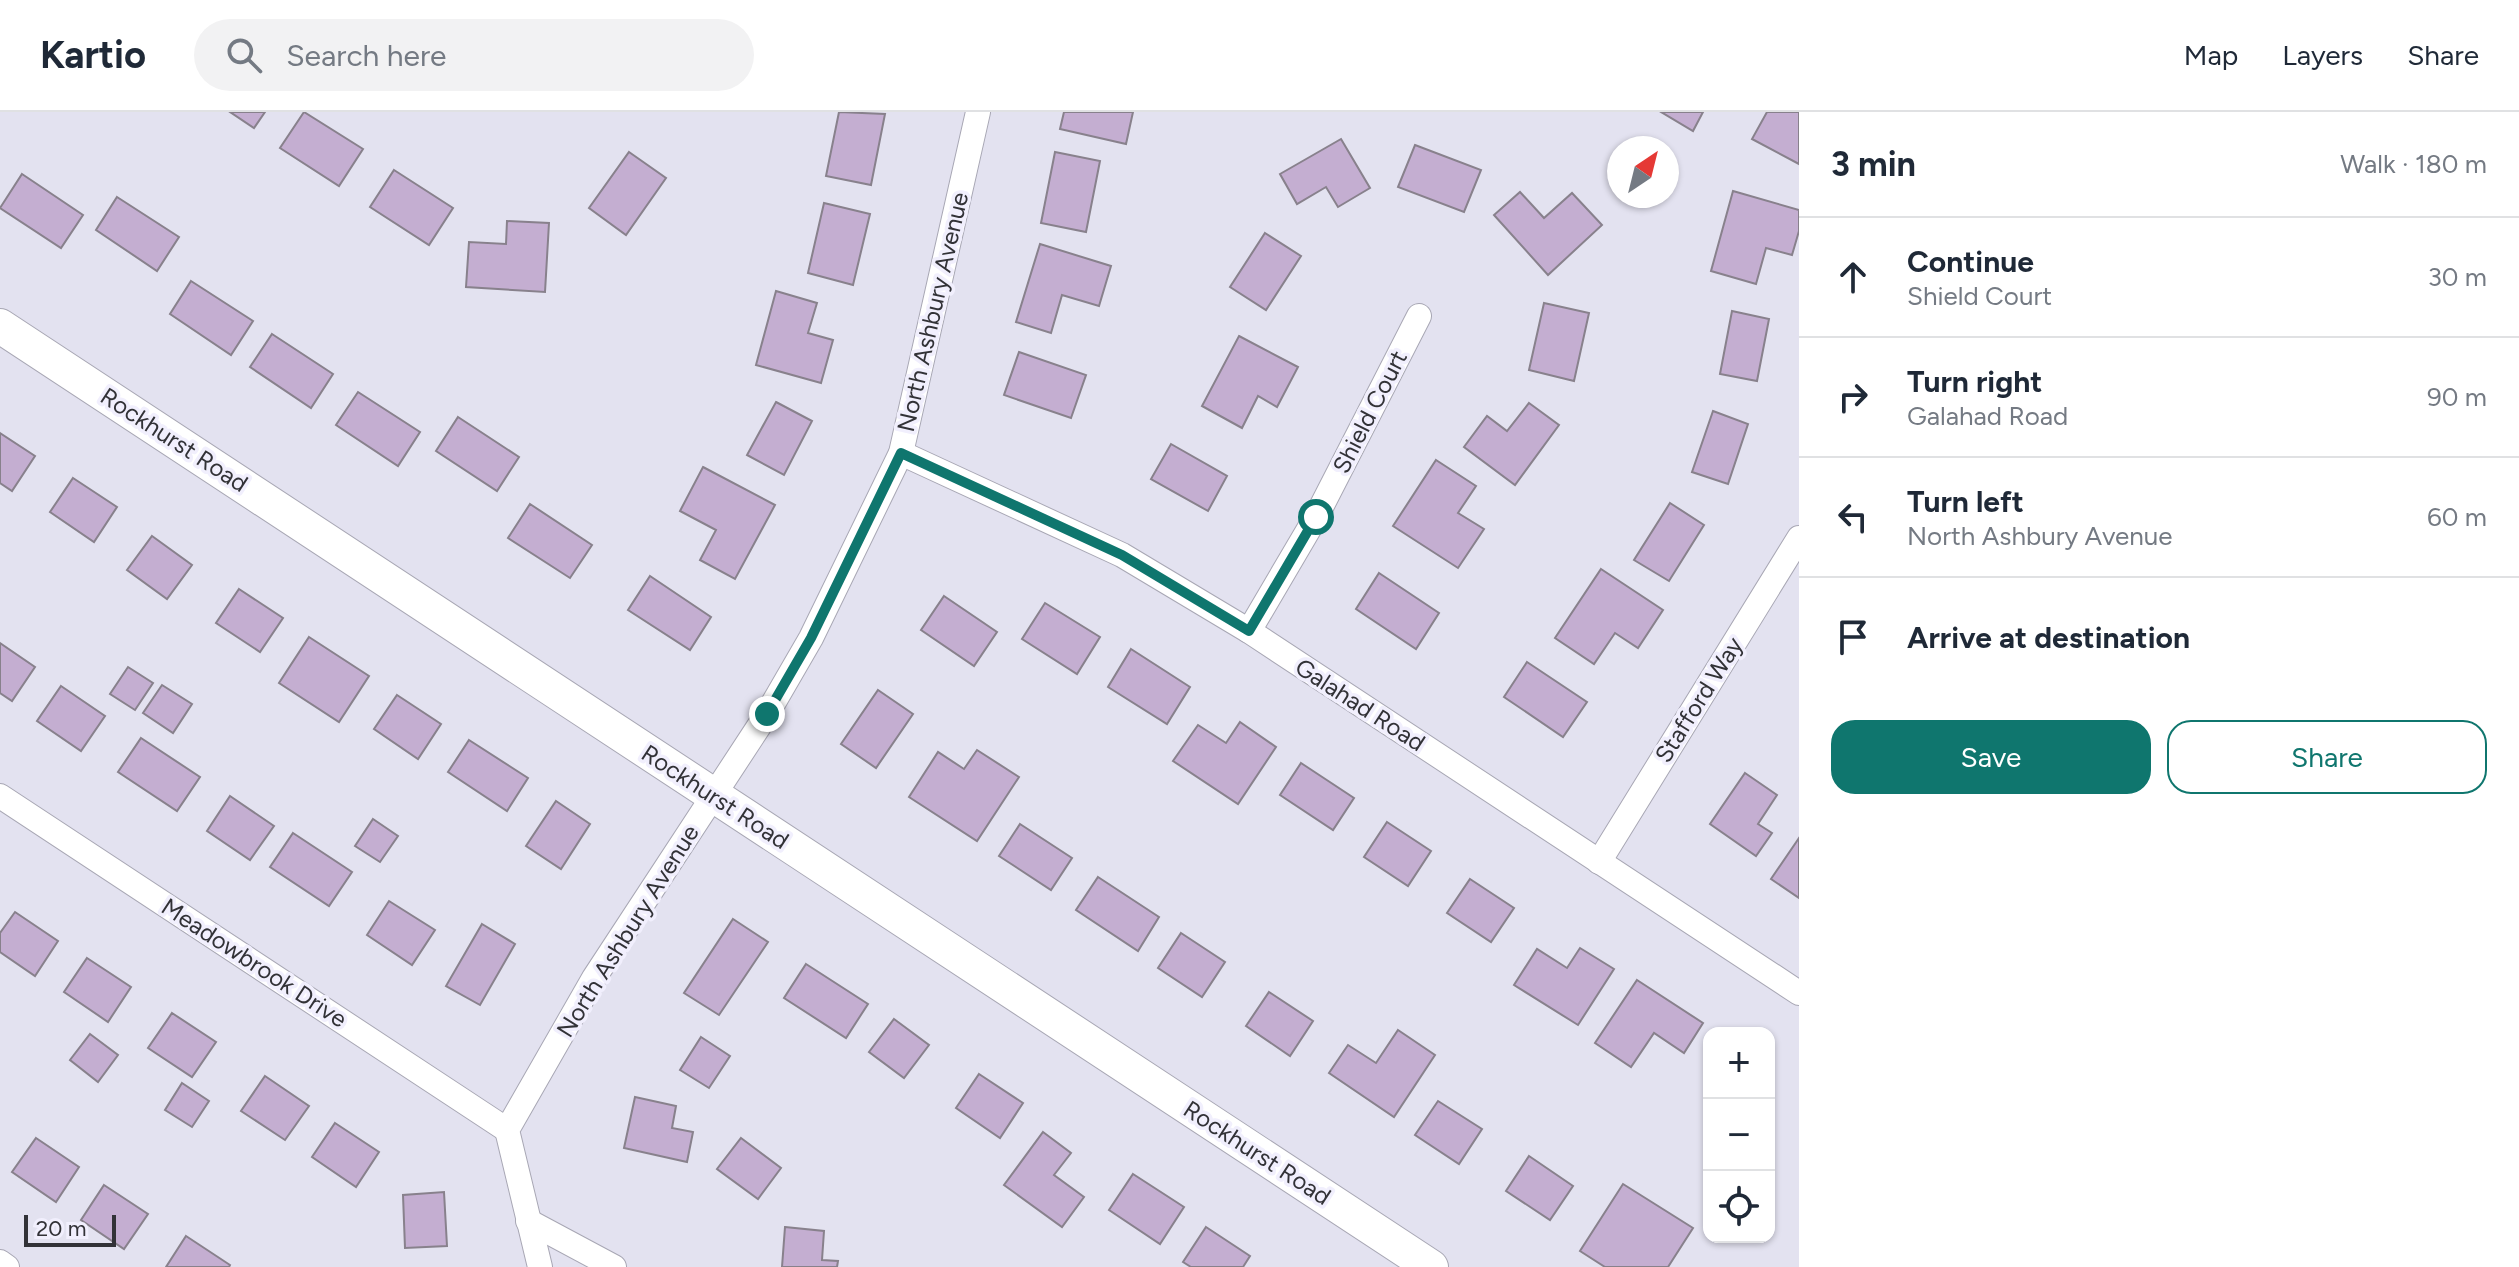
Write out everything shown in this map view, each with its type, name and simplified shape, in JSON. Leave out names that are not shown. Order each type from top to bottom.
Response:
[{"type":"street","name":"North Ashbury Avenue","points":[[507,1130],[594,978],[714,796],[811,638],[901,453],[978,112]]},
{"type":"street","name":"Shield Court","points":[[1249,631],[1316,517],[1419,316]]},
{"type":"street","name":"Rockhurst Road","points":[[0,326],[1431,1267]]},
{"type":"street","name":"Galahad Road","points":[[901,453],[1122,555],[1249,631],[1799,993]]},
{"type":"street","name":"Stafford Way","points":[[1599,862],[1799,538]]},
{"type":"street","name":"Meadowbrook Drive","points":[[0,796],[507,1130]]},
{"type":"street","points":[[507,1130],[540,1267]]},
{"type":"street","points":[[528,1221],[614,1267]]},
{"type":"street","points":[[0,1262],[7,1267]]},
{"type":"building","points":[[230,112],[265,112],[254,128]]},
{"type":"building","points":[[304,112],[363,149],[339,186],[280,148]]},
{"type":"building","points":[[839,112],[885,114],[871,185],[826,176]]},
{"type":"building","points":[[1064,112],[1133,112],[1126,144],[1060,129]]},
{"type":"building","points":[[1661,112],[1703,112],[1693,131]]},
{"type":"building","points":[[1767,112],[1799,112],[1799,164],[1752,139]]},
{"type":"building","points":[[1341,139],[1370,188],[1338,207],[1326,187],[1297,204],[1280,174]]},
{"type":"building","points":[[1415,145],[1481,170],[1464,212],[1398,187]]},
{"type":"building","points":[[629,152],[666,178],[626,235],[589,208]]},
{"type":"building","points":[[1055,152],[1100,161],[1086,232],[1041,223]]},
{"type":"building","points":[[394,170],[453,208],[429,245],[370,207]]},
{"type":"building","points":[[22,174],[83,215],[61,248],[0,208]]},
{"type":"building","points":[[1733,191],[1799,210],[1799,231],[1792,255],[1766,248],[1756,284],[1711,271]]},
{"type":"building","points":[[1520,192],[1544,218],[1572,193],[1602,225],[1548,275],[1494,215]]},
{"type":"building","points":[[117,197],[179,237],[157,271],[96,230]]},
{"type":"building","points":[[824,203],[870,214],[853,285],[808,273]]},
{"type":"building","points":[[507,221],[549,223],[545,292],[466,287],[469,242],[506,244]]},
{"type":"building","points":[[1265,233],[1301,256],[1266,310],[1230,287]]},
{"type":"building","points":[[1040,244],[1111,266],[1099,306],[1062,295],[1051,333],[1016,322]]},
{"type":"building","points":[[191,281],[253,321],[231,355],[170,314]]},
{"type":"building","points":[[776,291],[817,303],[808,333],[833,340],[821,383],[756,365]]},
{"type":"building","points":[[1544,303],[1589,313],[1574,381],[1529,370]]},
{"type":"building","points":[[1732,311],[1769,319],[1757,381],[1720,374]]},
{"type":"building","points":[[272,334],[333,374],[311,408],[250,367]]},
{"type":"building","points":[[1239,336],[1298,367],[1277,407],[1258,396],[1242,428],[1202,406]]},
{"type":"building","points":[[1019,352],[1086,375],[1071,418],[1004,395]]},
{"type":"building","points":[[358,392],[420,432],[398,466],[336,425]]},
{"type":"building","points":[[776,402],[812,421],[784,475],[747,455]]},
{"type":"building","points":[[1529,403],[1559,425],[1515,485],[1464,447],[1487,416],[1507,431]]},
{"type":"building","points":[[1713,411],[1748,424],[1728,484],[1692,472]]},
{"type":"building","points":[[458,417],[519,457],[497,491],[436,451]]},
{"type":"building","points":[[0,433],[35,456],[12,491],[0,483]]},
{"type":"building","points":[[1171,444],[1227,476],[1208,511],[1151,479]]},
{"type":"building","points":[[1436,460],[1476,486],[1458,513],[1484,529],[1458,568],[1393,526]]},
{"type":"building","points":[[703,467],[775,505],[735,579],[700,560],[716,530],[680,511]]},
{"type":"building","points":[[73,478],[117,507],[94,542],[50,512]]},
{"type":"building","points":[[1670,503],[1704,525],[1669,581],[1634,560]]},
{"type":"building","points":[[530,504],[592,545],[570,578],[508,538]]},
{"type":"building","points":[[152,536],[192,565],[167,599],[127,570]]},
{"type":"building","points":[[1601,569],[1663,610],[1638,648],[1615,633],[1594,664],[1555,638]]},
{"type":"building","points":[[1379,573],[1439,613],[1416,649],[1356,609]]},
{"type":"building","points":[[650,576],[711,617],[690,650],[628,610]]},
{"type":"building","points":[[239,589],[283,618],[260,652],[216,623]]},
{"type":"building","points":[[944,596],[997,632],[974,666],[921,630]]},
{"type":"building","points":[[1045,603],[1100,637],[1077,674],[1022,639]]},
{"type":"building","points":[[309,637],[369,676],[339,722],[279,683]]},
{"type":"building","points":[[0,643],[35,667],[12,701],[0,693]]},
{"type":"building","points":[[1131,649],[1190,687],[1167,724],[1108,687]]},
{"type":"building","points":[[1527,662],[1587,702],[1563,737],[1504,697]]},
{"type":"building","points":[[128,667],[153,683],[135,710],[110,694]]},
{"type":"building","points":[[162,685],[192,704],[173,733],[143,713]]},
{"type":"building","points":[[61,686],[105,716],[81,751],[37,721]]},
{"type":"building","points":[[878,690],[913,714],[876,768],[841,744]]},
{"type":"building","points":[[397,695],[441,724],[418,759],[374,729]]},
{"type":"building","points":[[1240,722],[1276,747],[1238,804],[1173,761],[1198,725],[1226,743]]},
{"type":"building","points":[[141,738],[200,777],[177,811],[118,772]]},
{"type":"building","points":[[469,740],[528,778],[507,811],[448,772]]},
{"type":"building","points":[[977,750],[1019,777],[977,841],[909,797],[938,752],[964,769]]},
{"type":"building","points":[[1301,763],[1354,798],[1333,830],[1280,795]]},
{"type":"building","points":[[1745,773],[1777,795],[1758,824],[1772,833],[1756,856],[1710,824]]},
{"type":"building","points":[[230,796],[274,826],[250,860],[207,831]]},
{"type":"building","points":[[556,801],[590,824],[561,869],[526,846]]},
{"type":"building","points":[[373,819],[398,836],[380,862],[355,846]]},
{"type":"building","points":[[1387,822],[1431,851],[1408,886],[1364,857]]},
{"type":"building","points":[[1020,824],[1072,858],[1051,890],[999,856]]},
{"type":"building","points":[[293,833],[352,872],[329,906],[270,867]]},
{"type":"building","points":[[1799,838],[1799,898],[1771,879]]},
{"type":"building","points":[[1098,877],[1159,917],[1138,951],[1076,910]]},
{"type":"building","points":[[1470,879],[1514,908],[1491,942],[1447,913]]},
{"type":"building","points":[[389,901],[435,930],[412,965],[367,935]]},
{"type":"building","points":[[15,912],[58,941],[35,976],[0,952],[0,933]]},
{"type":"building","points":[[733,919],[768,942],[719,1015],[684,993]]},
{"type":"building","points":[[482,924],[515,944],[480,1005],[446,986]]},
{"type":"building","points":[[1181,933],[1225,962],[1202,997],[1158,968]]},
{"type":"building","points":[[1580,948],[1614,969],[1578,1025],[1514,985],[1537,949],[1567,968]]},
{"type":"building","points":[[87,958],[131,987],[108,1022],[64,992]]},
{"type":"building","points":[[806,964],[868,1004],[846,1038],[784,998]]},
{"type":"building","points":[[1637,980],[1703,1023],[1684,1053],[1654,1033],[1631,1067],[1595,1043]]},
{"type":"building","points":[[1269,992],[1313,1021],[1290,1056],[1246,1026]]},
{"type":"building","points":[[172,1013],[216,1042],[192,1077],[148,1048]]},
{"type":"building","points":[[894,1019],[929,1045],[904,1078],[869,1052]]},
{"type":"building","points":[[1398,1030],[1435,1055],[1394,1117],[1329,1073],[1348,1045],[1376,1063]]},
{"type":"building","points":[[90,1034],[118,1055],[98,1082],[70,1060]]},
{"type":"building","points":[[701,1037],[730,1056],[709,1088],[680,1070]]},
{"type":"building","points":[[979,1074],[1023,1103],[1000,1138],[956,1108]]},
{"type":"building","points":[[265,1076],[309,1106],[285,1140],[241,1111]]},
{"type":"building","points":[[182,1083],[209,1101],[192,1127],[165,1110]]},
{"type":"building","points":[[635,1097],[676,1106],[672,1128],[693,1132],[687,1162],[624,1148]]},
{"type":"building","points":[[1438,1101],[1482,1129],[1459,1164],[1415,1135]]},
{"type":"building","points":[[335,1123],[379,1152],[356,1187],[312,1157]]},
{"type":"building","points":[[1043,1132],[1071,1153],[1054,1175],[1084,1197],[1062,1227],[1004,1185]]},
{"type":"building","points":[[36,1138],[79,1167],[56,1202],[12,1172]]},
{"type":"building","points":[[741,1138],[781,1168],[758,1199],[717,1169]]},
{"type":"building","points":[[1529,1156],[1573,1186],[1550,1220],[1506,1191]]},
{"type":"building","points":[[1133,1174],[1184,1207],[1160,1244],[1109,1210]]},
{"type":"building","points":[[1623,1184],[1693,1228],[1668,1267],[1605,1267],[1580,1251]]},
{"type":"building","points":[[104,1185],[148,1214],[124,1249],[81,1220]]},
{"type":"building","points":[[444,1192],[447,1246],[405,1248],[403,1195]]},
{"type":"building","points":[[785,1227],[824,1231],[822,1260],[838,1261],[837,1267],[782,1267]]},
{"type":"building","points":[[1206,1227],[1250,1256],[1243,1267],[1191,1267],[1183,1262]]},
{"type":"building","points":[[186,1236],[230,1265],[229,1267],[166,1267]]},
{"type":"route","points":[[767,714],[811,638],[901,453],[1122,555],[1249,631],[1316,517]]}]
